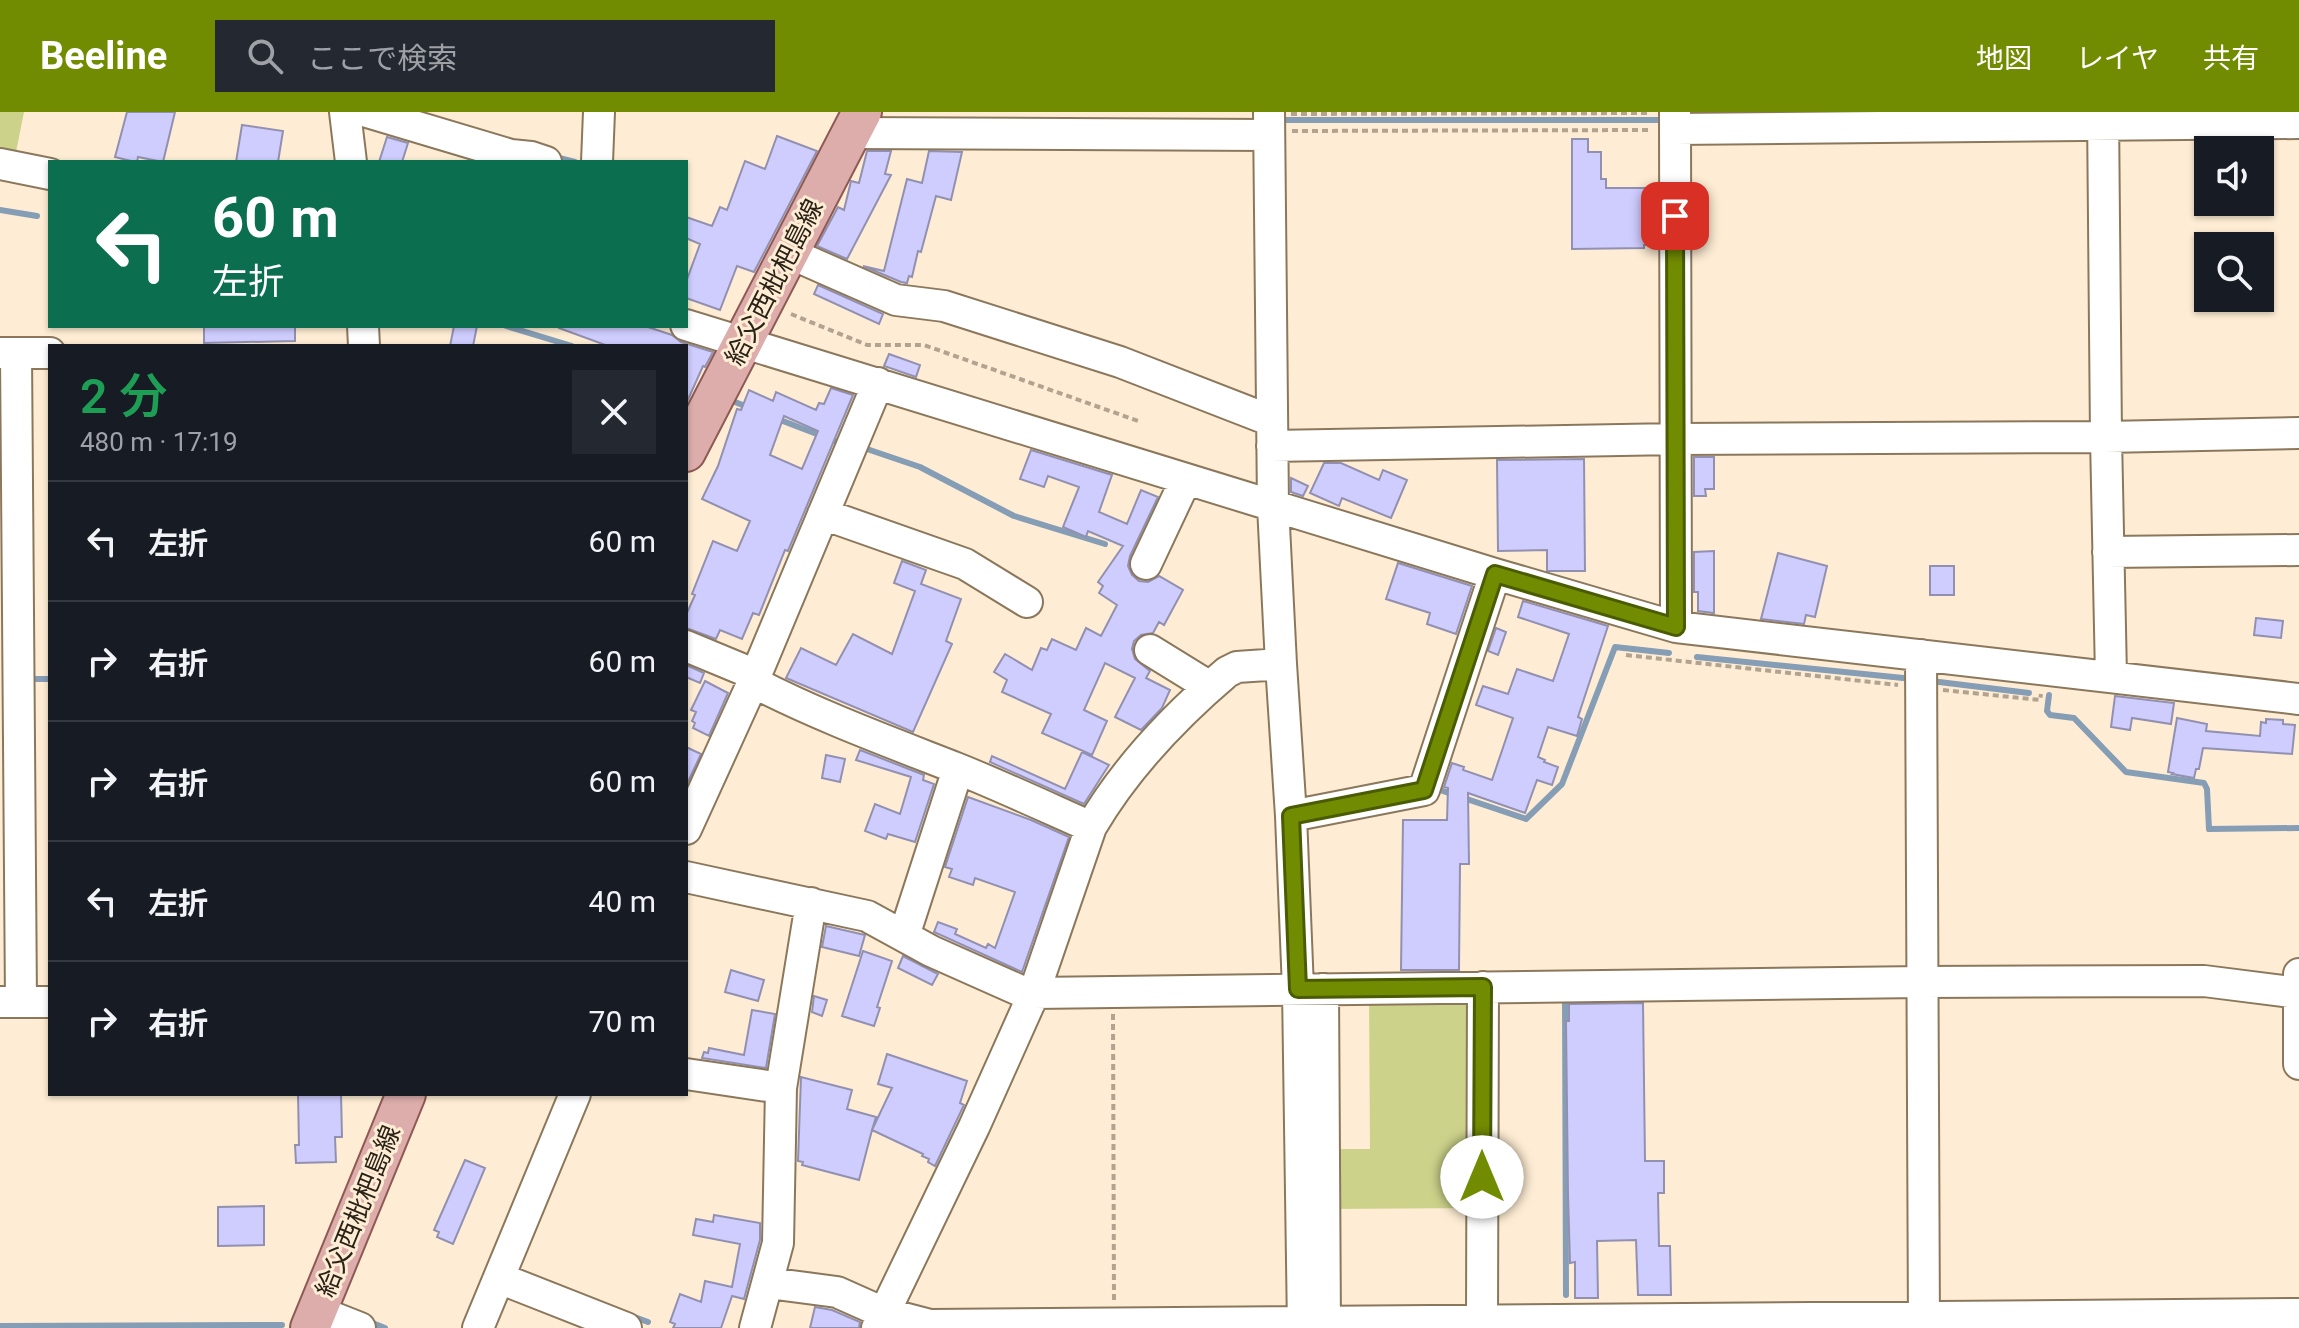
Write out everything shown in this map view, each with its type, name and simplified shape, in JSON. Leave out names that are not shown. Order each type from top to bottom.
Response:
[{"type":"main road","name":"給父西枇杷島線","points":[[688,443],[696,409],[742,342],[856,122]]},
{"type":"main road","name":"給父西枇杷島線","points":[[314,1320],[405,1096]]},
{"type":"street","points":[[345,112],[351,160]]},
{"type":"street","points":[[367,112],[511,155],[540,160]]},
{"type":"street","points":[[597,160],[599,112]]},
{"type":"street","points":[[1675,118],[1709,112]]},
{"type":"street","points":[[1675,118],[2104,118],[2299,123]]},
{"type":"street","points":[[1675,118],[1676,627]]},
{"type":"street","points":[[2104,118],[2111,676]]},
{"type":"street","points":[[856,122],[1269,123],[1273,506],[1291,816],[1311,989],[1316,1321]]},
{"type":"street","points":[[0,164],[48,174]]},
{"type":"street","points":[[789,253],[896,300],[944,306],[1106,357],[1272,434],[1676,439],[2299,433]]},
{"type":"street","points":[[688,326],[1676,627],[2299,699]]},
{"type":"street","points":[[24,1002],[8,353],[48,353]]},
{"type":"street","points":[[688,818],[754,679],[878,383]]},
{"type":"street","points":[[1146,564],[1186,479]]},
{"type":"street","points":[[823,514],[965,564],[1027,602]]},
{"type":"street","points":[[2108,552],[2299,550]]},
{"type":"street","points":[[1291,816],[1424,790],[1495,574]]},
{"type":"street","points":[[688,647],[754,679],[796,704],[1091,827]]},
{"type":"street","points":[[1150,650],[1210,687]]},
{"type":"street","points":[[1921,655],[1924,1315]]},
{"type":"street","points":[[881,1321],[1034,993],[1091,827],[1144,751],[1227,672],[1237,667],[1281,664]]},
{"type":"street","points":[[904,936],[958,769]]},
{"type":"street","points":[[688,877],[867,916],[931,951],[1021,991],[1034,993],[2204,981],[2299,993]]},
{"type":"street","points":[[755,1328],[778,1243],[781,1088],[811,903]]},
{"type":"street","points":[[2299,972],[2299,1064]]},
{"type":"street","points":[[1482,1312],[1483,987]]},
{"type":"street","points":[[688,1074],[781,1088]]},
{"type":"street","points":[[478,1328],[574,1096]]},
{"type":"street","points":[[499,1278],[619,1327]]},
{"type":"street","points":[[768,1283],[837,1292],[881,1321],[930,1325],[1316,1321],[1482,1312],[2299,1314]]},
{"type":"street","points":[[1924,1315],[2299,1297]]},
{"type":"street","points":[[314,1320],[360,1328]]},
{"type":"path","points":[[1269,123],[1675,118]]},
{"type":"path","points":[[1269,123],[1675,118]]},
{"type":"path","points":[[763,302],[867,345],[924,345],[1141,422]]},
{"type":"path","points":[[1626,655],[2040,700],[2046,669]]},
{"type":"path","points":[[1113,991],[1114,1324]]},
{"type":"green space","points":[[0,112],[24,112],[15,157],[0,153]]},
{"type":"green space","points":[[1471,993],[1478,1208],[1329,1209],[1328,1149],[1370,1149],[1369,995]]},
{"type":"building","points":[[127,112],[175,112],[163,160],[115,157]]},
{"type":"building","points":[[242,125],[283,131],[278,160],[236,160]]},
{"type":"building","points":[[777,136],[817,151],[754,272],[737,266],[720,310],[688,299],[688,277],[700,244],[688,239],[688,218],[712,226],[720,207],[727,210],[745,161],[765,169]]},
{"type":"building","points":[[387,137],[408,143],[403,160],[380,160]]},
{"type":"building","points":[[1572,139],[1588,139],[1588,152],[1601,152],[1601,179],[1606,179],[1606,188],[1657,188],[1656,245],[1644,245],[1644,248],[1572,249]]},
{"type":"building","points":[[867,151],[891,151],[885,174],[891,175],[847,259],[817,246],[838,207],[844,210],[851,181],[859,183]]},
{"type":"building","points":[[929,151],[962,152],[951,200],[936,196],[912,277],[909,276],[907,283],[901,282],[863,266],[884,271],[907,179],[922,183]]},
{"type":"building","points":[[818,285],[883,314],[879,324],[814,294]]},
{"type":"building","points":[[204,328],[295,328],[295,341],[204,343]]},
{"type":"building","points":[[454,328],[477,328],[473,344],[450,344]]},
{"type":"building","points":[[559,328],[651,328],[687,344],[603,344]]},
{"type":"building","points":[[688,344],[713,352],[688,400]]},
{"type":"building","points":[[889,354],[920,365],[916,377],[884,366]]},
{"type":"building","points":[[831,388],[853,395],[759,615],[753,613],[742,639],[720,630],[716,639],[688,629],[688,611],[695,595],[692,594],[713,541],[737,551],[750,521],[702,499],[718,466],[737,409],[741,410],[749,390],[773,401],[776,392],[816,410],[819,403],[824,404]],"holes":[[[784,416],[818,431],[802,469],[770,455]]]},
{"type":"building","points":[[1031,450],[1112,475],[1099,512],[1127,524],[1141,490],[1158,497],[1128,566],[1139,581],[1148,582],[1159,576],[1183,590],[1164,625],[1159,622],[1153,633],[1141,635],[1134,641],[1132,649],[1135,659],[1150,671],[1146,678],[1170,690],[1162,708],[1141,730],[1115,717],[1135,678],[1105,663],[1084,710],[1107,721],[1092,755],[1042,733],[1051,714],[1002,692],[1007,680],[994,672],[1005,654],[1032,670],[1041,648],[1047,650],[1052,639],[1076,650],[1086,628],[1101,636],[1117,605],[1099,593],[1103,586],[1098,582],[1123,546],[1088,531],[1086,537],[1063,527],[1079,487],[1048,476],[1044,487],[1020,479]]},
{"type":"building","points":[[1694,457],[1714,457],[1714,489],[1705,489],[1706,496],[1694,496]]},
{"type":"building","points":[[1584,459],[1585,571],[1547,571],[1547,550],[1498,551],[1497,460]]},
{"type":"building","points":[[1324,463],[1341,463],[1379,480],[1383,470],[1407,480],[1391,518],[1342,498],[1339,506],[1310,493]]},
{"type":"building","points":[[1291,478],[1308,486],[1303,496],[1291,492]]},
{"type":"building","points":[[1714,551],[1714,613],[1698,611],[1698,592],[1694,592],[1694,552]]},
{"type":"building","points":[[1778,553],[1827,566],[1815,617],[1806,615],[1804,624],[1761,619]]},
{"type":"building","points":[[902,561],[926,570],[921,584],[961,599],[946,641],[952,644],[913,732],[786,678],[801,648],[836,665],[853,634],[892,654],[915,591],[894,583]]},
{"type":"building","points":[[1398,563],[1472,586],[1456,634],[1427,624],[1430,613],[1386,599]]},
{"type":"building","points":[[1930,566],[1954,566],[1954,595],[1930,595]]},
{"type":"building","points":[[1523,601],[1608,626],[1578,717],[1582,719],[1577,736],[1548,727],[1538,757],[1558,767],[1552,785],[1537,780],[1525,813],[1468,793],[1469,864],[1460,864],[1459,970],[1401,970],[1403,820],[1447,820],[1448,788],[1444,787],[1452,763],[1492,780],[1513,718],[1476,705],[1483,686],[1508,694],[1517,669],[1553,681],[1569,634],[1518,617]]},
{"type":"building","points":[[2256,618],[2283,621],[2281,638],[2254,635]]},
{"type":"building","points":[[1496,628],[1506,632],[1498,655],[1488,651]]},
{"type":"building","points":[[688,666],[704,673],[700,683],[688,678]]},
{"type":"building","points":[[705,681],[728,693],[709,736],[693,728],[696,712],[691,710]]},
{"type":"building","points":[[2115,696],[2174,703],[2171,724],[2132,718],[2130,730],[2111,727]]},
{"type":"building","points":[[2177,718],[2207,724],[2206,731],[2260,736],[2261,722],[2266,723],[2266,719],[2283,720],[2283,724],[2295,725],[2292,754],[2203,748],[2194,778],[2172,774],[2168,772]]},
{"type":"building","points":[[688,748],[701,754],[688,782]]},
{"type":"building","points":[[860,750],[924,775],[923,780],[934,784],[915,842],[888,834],[886,839],[865,831],[875,804],[900,814],[911,777],[856,760]]},
{"type":"building","points":[[1082,752],[1109,765],[1084,804],[990,762],[992,756],[1065,789]]},
{"type":"building","points":[[826,755],[845,759],[840,782],[822,778]]},
{"type":"building","points":[[968,797],[1069,837],[1022,972],[934,932],[938,922],[957,929],[955,934],[986,948],[988,944],[995,948],[1015,892],[975,878],[973,885],[949,877],[952,869],[945,867]]},
{"type":"building","points":[[826,926],[865,935],[859,956],[822,947]]},
{"type":"building","points":[[863,951],[892,961],[874,1026],[842,1016]]},
{"type":"building","points":[[903,956],[938,974],[932,985],[898,968]]},
{"type":"building","points":[[731,970],[764,980],[758,1001],[725,992]]},
{"type":"building","points":[[814,996],[827,1000],[822,1016],[812,1012]]},
{"type":"building","points":[[1643,1003],[1645,1161],[1664,1161],[1664,1193],[1658,1193],[1659,1246],[1670,1246],[1671,1295],[1638,1295],[1636,1240],[1597,1241],[1598,1298],[1575,1298],[1575,1262],[1570,1263],[1568,1194],[1566,1021],[1569,1021],[1569,1004]]},
{"type":"building","points":[[752,1010],[775,1014],[766,1068],[702,1058],[709,1048],[744,1055]]},
{"type":"building","points":[[887,1054],[967,1081],[960,1103],[964,1105],[935,1166],[923,1154],[872,1130],[892,1088],[878,1084]]},
{"type":"building","points":[[801,1077],[852,1090],[847,1109],[876,1117],[859,1180],[802,1165],[803,1162],[798,1161]]},
{"type":"building","points":[[298,1096],[341,1096],[342,1137],[335,1137],[336,1162],[296,1163],[295,1145],[299,1145]]},
{"type":"building","points":[[465,1160],[485,1168],[453,1244],[437,1237],[439,1232],[434,1230]]},
{"type":"building","points":[[264,1206],[264,1245],[218,1246],[218,1207]]},
{"type":"building","points":[[714,1215],[760,1223],[760,1240],[744,1299],[732,1296],[721,1328],[673,1328],[675,1324],[670,1322],[680,1294],[701,1302],[705,1281],[732,1287],[740,1244],[693,1235],[696,1219],[713,1222]]},
{"type":"building","points":[[815,1307],[832,1310],[860,1322],[859,1328],[810,1328]]},
{"type":"waterway","points":[[1282,120],[1666,120]]},
{"type":"waterway","points":[[555,157],[567,160]]},
{"type":"waterway","points":[[0,210],[37,216]]},
{"type":"waterway","points":[[513,328],[565,344]]},
{"type":"waterway","points":[[735,402],[750,408]]},
{"type":"waterway","points":[[775,418],[843,444]]},
{"type":"waterway","points":[[861,447],[920,467],[1014,516],[1105,544]]},
{"type":"waterway","points":[[1434,788],[1526,819],[1562,784],[1615,647],[1669,653]]},
{"type":"waterway","points":[[1697,657],[1913,679]]},
{"type":"waterway","points":[[26,679],[48,679]]},
{"type":"waterway","points":[[1931,681],[2029,693]]},
{"type":"waterway","points":[[2049,695],[2047,711],[2050,715],[2074,718],[2126,772],[2204,783],[2209,829],[2299,828]]},
{"type":"waterway","points":[[1565,996],[1566,1295]]},
{"type":"waterway","points":[[629,1315],[648,1322]]},
{"type":"waterway","points":[[370,1322],[385,1328]]},
{"type":"waterway","points":[[0,1326],[282,1325]]},
{"type":"route","points":[[1482,1177],[1483,987],[1298,989],[1291,816],[1424,790],[1495,574],[1676,627],[1675,216]]}]
